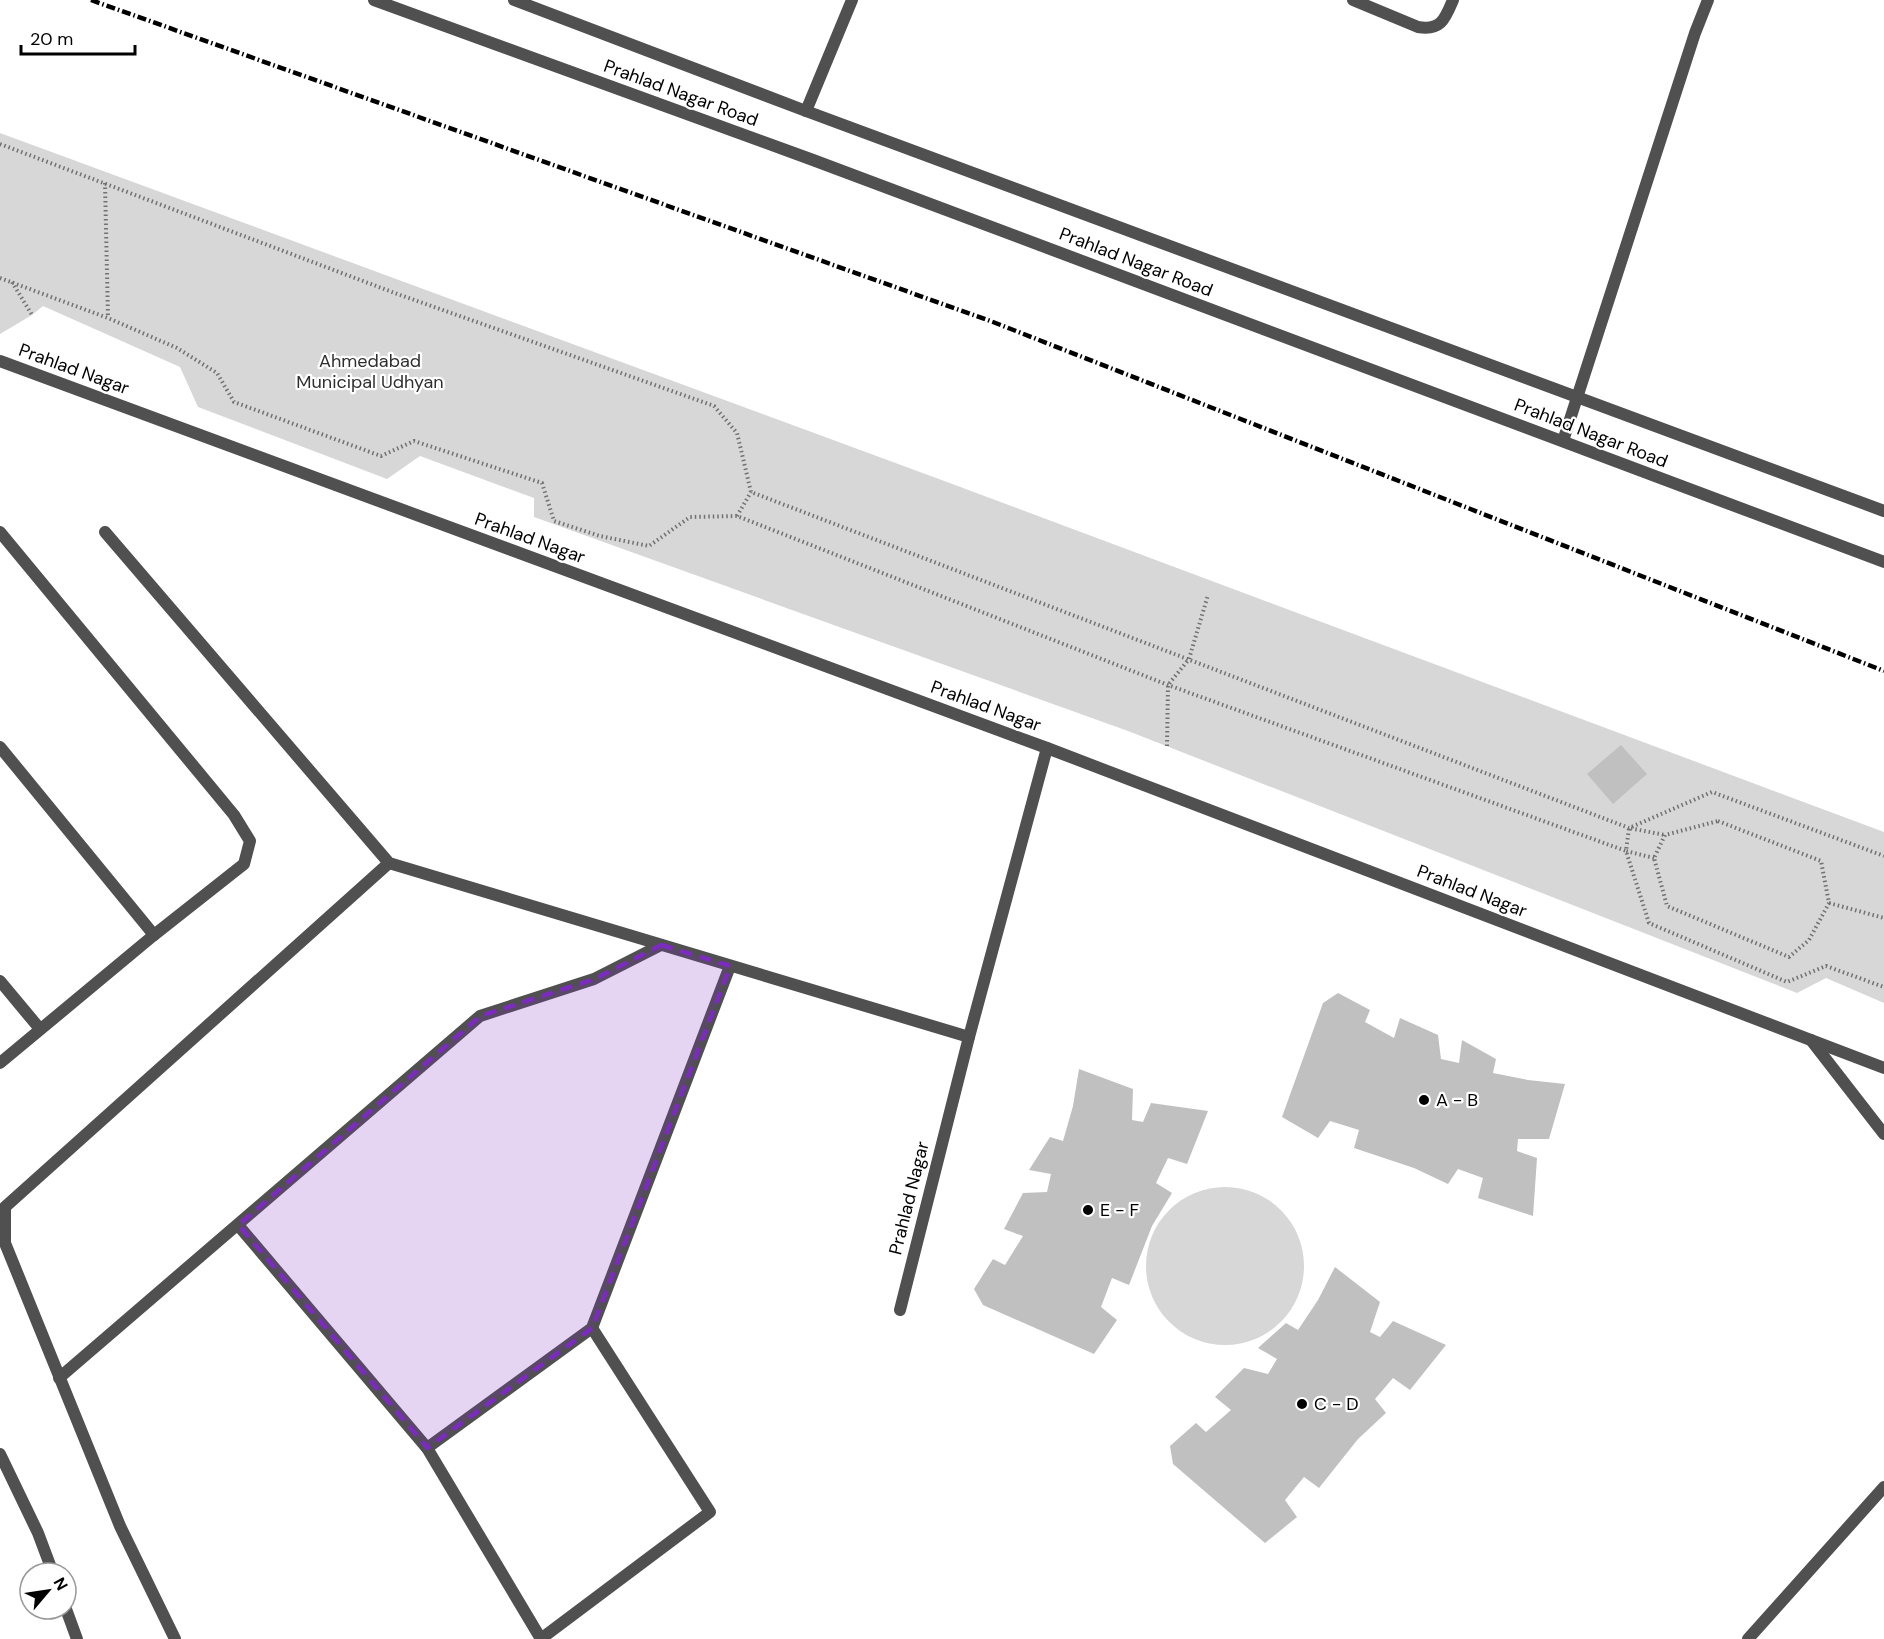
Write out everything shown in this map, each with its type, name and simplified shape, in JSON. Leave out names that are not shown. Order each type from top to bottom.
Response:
[{"type":"street","name":"Prahlad Nagar Road","points":[[374,0],[813,160],[1884,562]]},
{"type":"street","name":"Prahlad Nagar Road","points":[[514,0],[1884,511]]},
{"type":"street","points":[[807,111],[852,0]]},
{"type":"street","points":[[1353,0],[1418,27],[1429,29],[1440,24],[1453,0]]},
{"type":"street","points":[[1563,441],[1695,33],[1708,0]]},
{"type":"street","name":"Prahlad Nagar","points":[[0,361],[1047,748],[1884,1068]]},
{"type":"street","points":[[0,532],[234,815],[250,841],[244,864],[154,935],[0,1063]]},
{"type":"street","points":[[105,532],[389,863],[969,1036]]},
{"type":"street","points":[[0,747],[154,935]]},
{"type":"street","name":"Prahlad Nagar","points":[[900,1310],[969,1036],[1047,748]]},
{"type":"street","points":[[175,1639],[120,1526],[5,1243],[5,1207],[389,863]]},
{"type":"street","points":[[59,1378],[480,1016],[594,979],[661,945]]},
{"type":"street","points":[[427,1448],[592,1328],[730,966]]},
{"type":"street","points":[[0,981],[40,1029]]},
{"type":"street","points":[[1810,1040],[1884,1134]]},
{"type":"street","points":[[238,1224],[427,1448],[541,1639],[710,1512],[592,1328]]},
{"type":"street","points":[[0,1454],[38,1533],[48,1561]]},
{"type":"street","points":[[1748,1639],[1884,1487]]},
{"type":"street","points":[[70,1621],[77,1639]]},
{"type":"path","points":[[0,144],[400,296],[714,406],[736,433],[751,492],[737,516]]},
{"type":"path","points":[[105,183],[108,318]]},
{"type":"path","points":[[0,278],[108,318],[177,348],[217,373],[234,402],[381,456],[414,441],[542,483],[554,521],[600,536],[650,546],[690,517],[737,516],[1168,685],[1626,851],[1654,858]]},
{"type":"path","points":[[12,282],[32,315]]},
{"type":"path","points":[[751,492],[1629,828],[1665,835],[1718,821],[1821,861],[1829,903],[1809,940],[1789,957],[1666,906],[1654,858],[1665,835]]},
{"type":"path","points":[[1167,746],[1168,685],[1189,659],[1208,595]]},
{"type":"path","points":[[1629,828],[1712,792],[1884,856]]},
{"type":"path","points":[[1629,828],[1626,851],[1649,923],[1787,982],[1826,966],[1884,987]]},
{"type":"path","points":[[1829,903],[1884,918]]},
{"type":"highlighted area","points":[[661,945],[730,966],[592,1328],[427,1448],[238,1225],[480,1016],[594,979]]},
{"type":"green space","name":"Ahmedabad Municipal Udhyan","points":[[0,133],[947,482],[1884,832],[1884,1003],[1826,978],[1797,993],[1128,731],[534,517],[534,498],[420,456],[387,479],[198,407],[180,367],[43,306],[0,334]]},
{"type":"green space","points":[[1225,1187],[1240,1188],[1255,1193],[1269,1200],[1281,1210],[1291,1222],[1298,1236],[1303,1251],[1303,1281],[1298,1296],[1291,1310],[1281,1322],[1269,1332],[1255,1339],[1240,1344],[1225,1345],[1210,1344],[1195,1339],[1181,1332],[1169,1322],[1159,1310],[1152,1296],[1147,1281],[1146,1266],[1147,1251],[1152,1236],[1159,1222],[1169,1210],[1181,1200],[1195,1193],[1210,1188]]},
{"type":"building","points":[[1621,745],[1647,774],[1613,804],[1587,774]]},
{"type":"building","name":"A - B","points":[[1338,993],[1370,1010],[1365,1022],[1394,1038],[1400,1018],[1438,1035],[1441,1059],[1459,1063],[1462,1040],[1496,1059],[1493,1073],[1565,1084],[1549,1139],[1518,1139],[1517,1151],[1537,1158],[1533,1216],[1478,1198],[1483,1178],[1458,1169],[1448,1184],[1414,1168],[1354,1148],[1359,1130],[1330,1121],[1318,1138],[1282,1117],[1323,1003]]},
{"type":"building","name":"E - F","points":[[1079,1069],[1133,1089],[1132,1120],[1143,1122],[1151,1103],[1208,1111],[1187,1164],[1168,1158],[1156,1183],[1172,1193],[1152,1226],[1129,1285],[1112,1278],[1101,1307],[1117,1320],[1094,1354],[983,1305],[974,1289],[993,1259],[1005,1265],[1023,1236],[1004,1229],[1023,1193],[1047,1192],[1051,1174],[1029,1170],[1050,1137],[1063,1141],[1073,1106]]},
{"type":"building","name":"C - D","points":[[1335,1267],[1380,1302],[1370,1332],[1380,1337],[1393,1321],[1446,1345],[1410,1390],[1393,1378],[1375,1399],[1386,1413],[1358,1439],[1319,1488],[1304,1477],[1285,1500],[1297,1517],[1265,1543],[1173,1464],[1170,1446],[1196,1423],[1206,1432],[1231,1410],[1215,1397],[1244,1368],[1268,1374],[1277,1359],[1258,1348],[1286,1323],[1298,1330],[1318,1300]]},
{"type":"railway","points":[[91,0],[993,322],[1884,671]]},
{"type":"place","name":"A - B","points":[[1424,1100]]},
{"type":"place","name":"E - F","points":[[1088,1210]]},
{"type":"place","name":"C - D","points":[[1302,1404]]}]
